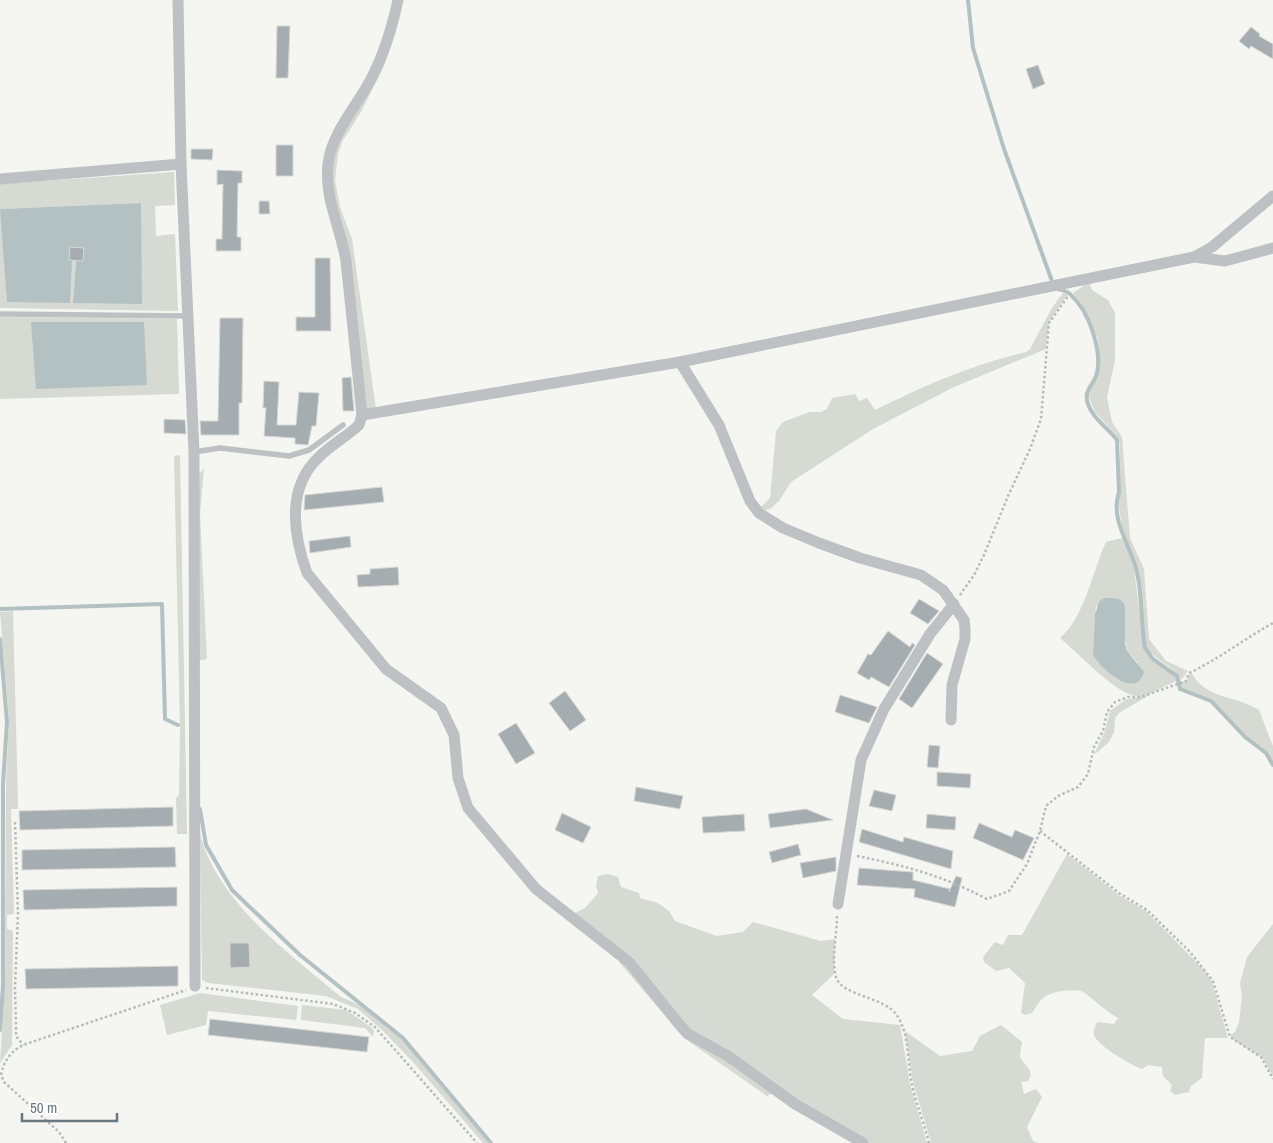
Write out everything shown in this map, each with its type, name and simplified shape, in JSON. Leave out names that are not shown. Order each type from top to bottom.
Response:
[{"type":"street","points":[[178,0],[181,164],[194,452],[195,986]]},
{"type":"street","points":[[398,0],[386,47],[371,79],[337,137],[330,153],[328,192],[346,261],[362,415],[354,429],[310,466],[298,488],[295,514],[302,559],[314,584],[386,670],[441,708],[454,735],[458,778],[468,808],[536,889],[630,963],[688,1034],[728,1056],[795,1104],[863,1143]]},
{"type":"street","points":[[0,179],[181,164]]},
{"type":"street","points":[[1194,257],[1219,242],[1273,196]]},
{"type":"street","points":[[362,415],[680,362],[1194,257],[1226,261],[1273,248]]},
{"type":"street","points":[[680,362],[719,424],[750,500],[759,513],[783,528],[819,543],[860,558],[921,575],[943,590],[954,604],[964,620],[965,639],[952,685],[951,720]]},
{"type":"street","points":[[838,904],[861,760],[884,709],[930,634],[954,604]]},
{"type":"lane","points":[[0,314],[188,316]]},
{"type":"lane","points":[[194,452],[220,448],[289,456],[309,450],[343,425]]},
{"type":"path","points":[[954,604],[981,562],[1030,449],[1041,419],[1049,323],[1070,293]]},
{"type":"path","points":[[846,854],[916,868],[963,887],[986,899],[1009,891],[1027,864],[1040,831],[1046,806],[1058,796],[1078,787],[1088,774],[1094,748],[1103,731],[1107,712],[1116,702],[1128,697],[1141,697],[1186,681],[1189,672],[1217,659],[1273,623]]},
{"type":"path","points":[[15,822],[18,914],[16,1036],[23,1045]]},
{"type":"path","points":[[1040,831],[1119,894],[1147,910],[1190,952],[1213,981],[1230,1037],[1235,1043],[1261,1057],[1273,1079]]},
{"type":"path","points":[[838,904],[834,961],[836,979],[842,985],[862,996],[878,1001],[897,1015],[902,1026],[911,1084],[929,1143]]},
{"type":"path","points":[[66,1143],[59,1132],[4,1082],[1,1075],[3,1066],[14,1050],[23,1045],[177,995],[195,986],[333,1004],[355,1013],[375,1027],[477,1143]]},
{"type":"shaded area","points":[[402,3],[396,31],[384,66],[361,112],[342,142],[338,154],[335,180],[340,207],[352,239],[376,409],[364,409],[331,180],[332,153]]},
{"type":"shaded area","points":[[174,172],[175,205],[155,206],[156,236],[175,234],[178,311],[0,308],[0,184]],"holes":[[[141,203],[73,303],[76,260],[72,260],[7,302],[1,209]]]},
{"type":"shaded area","points":[[141,203],[142,304],[73,303],[76,260],[83,261],[84,248],[70,247],[69,259],[72,260],[70,303],[7,302],[0,209]]},
{"type":"shaded area","points":[[1089,282],[1092,290],[1108,300],[1115,313],[1115,360],[1107,397],[1112,422],[1122,437],[1130,538],[1144,569],[1149,639],[1166,661],[1188,671],[1181,680],[1174,671],[1154,656],[1146,647],[1136,560],[1123,534],[1118,500],[1120,490],[1120,444],[1116,435],[1095,412],[1089,397],[1089,387],[1099,374],[1098,339],[1081,303],[1073,293]]},
{"type":"shaded area","points":[[1063,293],[1068,294],[1049,322],[1046,349],[954,387],[873,429],[791,482],[779,501],[770,509],[761,511],[759,509],[770,498],[776,431],[783,422],[810,412],[821,412],[827,409],[832,398],[855,394],[859,401],[867,398],[875,410],[949,376],[1026,352],[1030,349],[1052,308]]},
{"type":"shaded area","points":[[0,317],[177,319],[179,394],[0,399]]},
{"type":"shaded area","points":[[31,322],[144,322],[147,385],[36,389]]},
{"type":"shaded area","points":[[180,455],[187,834],[177,834],[176,798],[179,795],[180,727],[174,456]]},
{"type":"shaded area","points":[[204,468],[200,514],[207,659],[197,661],[196,478]]},
{"type":"shaded area","points":[[1122,538],[1133,560],[1144,648],[1152,660],[1177,677],[1177,681],[1141,696],[1132,695],[1110,683],[1060,638],[1069,629],[1082,606],[1106,542]],"holes":[[[1096,606],[1124,634],[1127,651],[1138,663],[1115,678],[1095,659],[1093,648]]]},
{"type":"shaded area","points":[[1105,598],[1119,600],[1125,606],[1125,644],[1127,651],[1144,672],[1140,680],[1134,683],[1126,683],[1110,674],[1093,655],[1095,614],[1100,600]]},
{"type":"shaded area","points":[[13,611],[18,809],[11,809],[14,914],[7,915],[7,929],[13,931],[12,1045],[0,1063],[5,984],[6,782],[9,719],[0,612]]},
{"type":"shaded area","points":[[1191,672],[1204,688],[1259,710],[1273,746],[1273,764],[1267,753],[1245,737],[1211,701],[1181,688],[1180,683],[1187,680]]},
{"type":"shaded area","points":[[1151,694],[1119,713],[1115,718],[1114,732],[1109,742],[1094,755],[1105,731],[1110,711],[1125,700]]},
{"type":"shaded area","points":[[200,835],[210,860],[223,884],[258,925],[341,997],[362,1007],[403,1040],[489,1143],[483,1143],[413,1062],[382,1030],[358,1009],[326,996],[208,983],[202,980]]},
{"type":"shaded area","points":[[1067,854],[1119,895],[1146,911],[1204,970],[1212,982],[1228,1038],[1205,1038],[1202,1078],[1191,1086],[1189,1092],[1175,1095],[1170,1091],[1172,1085],[1163,1076],[1162,1067],[1148,1065],[1142,1069],[1103,1046],[1094,1033],[1097,1022],[1114,1024],[1118,1018],[1082,991],[1072,990],[1049,995],[1038,1003],[1032,1013],[1025,1015],[1021,1013],[1025,983],[1009,968],[996,971],[984,962],[983,957],[995,942],[1003,945],[1008,935],[1022,935]]},
{"type":"shaded area","points":[[607,874],[618,877],[621,887],[639,893],[640,898],[658,903],[669,911],[675,921],[717,936],[743,932],[753,922],[821,941],[835,939],[834,974],[812,995],[843,1019],[900,1025],[910,1084],[927,1143],[869,1143],[798,1101],[695,1034],[573,914],[585,908],[598,893],[596,886],[598,876]]},
{"type":"shaded area","points":[[1273,924],[1273,1076],[1262,1057],[1235,1041],[1230,1035],[1235,1032],[1239,1022],[1242,997],[1240,983],[1247,957]]},
{"type":"shaded area","points":[[618,959],[711,1049],[772,1093],[767,1096],[684,1038]]},
{"type":"shaded area","points":[[200,993],[298,1006],[296,1020],[208,1011],[206,1025],[167,1035],[160,1005]]},
{"type":"shaded area","points":[[302,1005],[346,1010],[371,1027],[374,1031],[373,1037],[365,1028],[301,1020]]},
{"type":"shaded area","points":[[1001,1025],[1022,1042],[1020,1056],[1031,1073],[1028,1081],[1021,1082],[1024,1094],[1036,1089],[1042,1097],[1027,1127],[1033,1141],[1038,1143],[931,1143],[913,1082],[905,1031],[940,1056],[972,1051],[980,1036]]},
{"type":"building","points":[[277,26],[290,26],[288,78],[276,78]]},
{"type":"building","points":[[1251,27],[1260,34],[1259,36],[1273,44],[1273,59],[1251,46],[1249,49],[1239,41]]},
{"type":"building","points":[[1038,65],[1045,84],[1033,89],[1026,69]]},
{"type":"building","points":[[276,145],[293,145],[293,176],[276,176]]},
{"type":"building","points":[[191,149],[213,149],[212,160],[191,159]]},
{"type":"building","points":[[217,170],[242,171],[242,183],[238,183],[237,237],[241,237],[241,251],[216,251],[216,239],[222,239],[223,184],[217,185]]},
{"type":"building","points":[[259,201],[269,201],[270,214],[259,214]]},
{"type":"building","points":[[70,247],[84,248],[83,261],[69,260]]},
{"type":"building","points":[[315,258],[330,258],[331,331],[296,331],[296,317],[315,317]]},
{"type":"building","points":[[220,318],[243,318],[242,403],[239,403],[239,435],[201,435],[200,421],[218,421]]},
{"type":"building","points":[[351,377],[354,411],[343,411],[342,378]]},
{"type":"building","points":[[264,381],[279,382],[277,425],[296,425],[299,392],[319,393],[316,426],[312,426],[308,445],[295,444],[295,438],[264,436],[266,408],[263,408]]},
{"type":"building","points":[[164,419],[185,420],[186,434],[164,433]]},
{"type":"building","points":[[382,487],[384,502],[304,510],[305,495]]},
{"type":"building","points":[[350,536],[351,547],[310,553],[309,541]]},
{"type":"building","points":[[398,567],[399,585],[358,587],[357,575],[370,574],[370,569]]},
{"type":"building","points":[[919,599],[939,611],[928,624],[910,613]]},
{"type":"building","points":[[888,631],[910,647],[912,643],[915,645],[889,687],[871,677],[869,680],[857,673],[868,654],[871,655]]},
{"type":"building","points":[[927,653],[943,664],[912,708],[899,699]]},
{"type":"building","points":[[565,691],[586,720],[570,731],[549,703]]},
{"type":"building","points":[[840,695],[877,707],[869,723],[835,712]]},
{"type":"building","points":[[516,723],[535,753],[516,764],[498,734]]},
{"type":"building","points":[[929,745],[940,746],[938,768],[927,767]]},
{"type":"building","points":[[937,772],[971,774],[970,788],[937,786]]},
{"type":"building","points":[[636,787],[683,796],[680,809],[634,801]]},
{"type":"building","points":[[874,790],[896,795],[892,811],[869,806]]},
{"type":"building","points":[[173,807],[173,826],[20,830],[19,811]]},
{"type":"building","points":[[806,809],[833,820],[770,828],[768,814]]},
{"type":"building","points":[[562,813],[591,827],[583,843],[555,830]]},
{"type":"building","points":[[744,814],[745,831],[703,833],[702,817]]},
{"type":"building","points":[[927,814],[956,817],[955,830],[926,828]]},
{"type":"building","points":[[979,823],[1012,837],[1015,830],[1034,838],[1023,860],[973,838]]},
{"type":"building","points":[[862,829],[903,842],[904,837],[953,851],[951,869],[859,842]]},
{"type":"building","points":[[798,844],[801,855],[772,863],[769,852]]},
{"type":"building","points":[[175,847],[176,867],[22,870],[22,850]]},
{"type":"building","points":[[836,857],[836,871],[803,878],[800,863]]},
{"type":"building","points":[[859,868],[913,872],[913,880],[950,889],[949,892],[956,876],[962,878],[955,907],[914,897],[915,889],[857,885]]},
{"type":"building","points":[[177,887],[177,906],[24,910],[23,890]]},
{"type":"building","points":[[230,943],[249,943],[250,967],[230,968]]},
{"type":"building","points":[[178,966],[178,986],[26,989],[25,969]]},
{"type":"building","points":[[210,1019],[369,1037],[367,1052],[208,1035]]},
{"type":"waterway","points":[[968,0],[973,48],[1004,149],[1052,281]]},
{"type":"waterway","points":[[1057,289],[1065,291],[1077,302],[1093,331],[1096,342],[1098,353],[1097,373],[1088,391],[1087,399],[1093,414],[1117,440],[1118,518],[1136,569],[1145,648],[1153,659],[1177,676],[1180,689],[1211,701],[1245,737],[1266,753],[1273,765]]},
{"type":"waterway","points":[[0,609],[162,604],[165,719],[178,725]]},
{"type":"waterway","points":[[0,639],[7,722],[3,784],[3,986],[0,1030]]},
{"type":"waterway","points":[[200,809],[206,845],[232,890],[300,955],[403,1038],[491,1143]]}]
